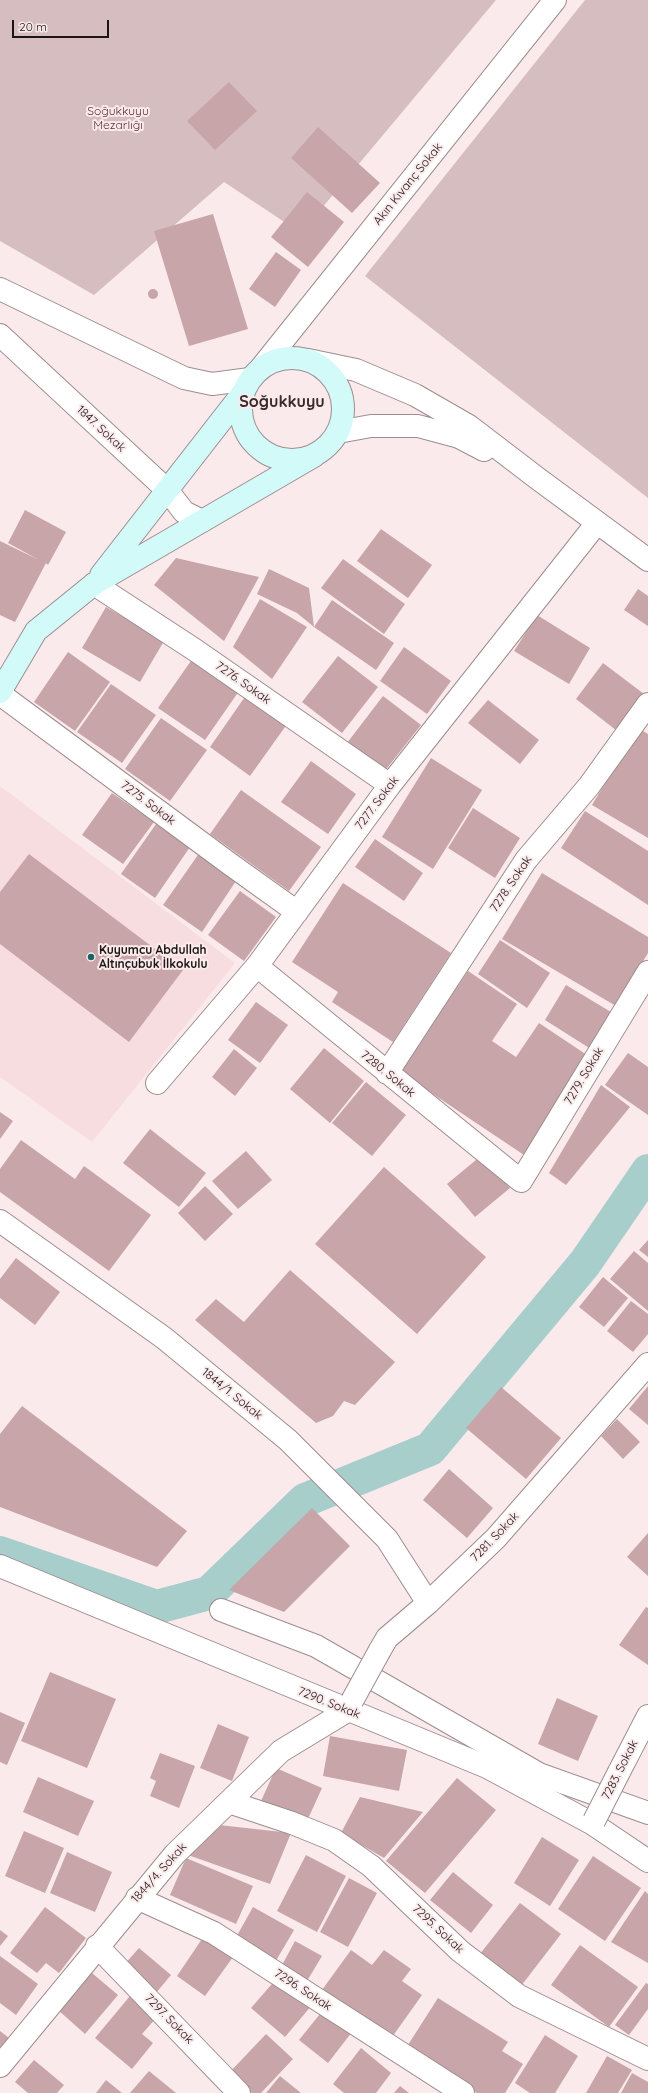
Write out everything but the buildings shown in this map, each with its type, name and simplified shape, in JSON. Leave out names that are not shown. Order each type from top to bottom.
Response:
[{"type":"main road","points":[[0,693],[36,631],[94,584],[328,447],[338,432],[343,415],[342,397],[335,381],[323,368],[308,360],[292,358],[281,359],[251,380],[94,584]]},
{"type":"main road","points":[[251,380],[240,410],[243,426],[250,441],[262,452],[279,459],[296,461],[314,456]]},
{"type":"street","name":"Akın Kıvanç Sokak","points":[[251,380],[555,0]]},
{"type":"street","points":[[0,289],[184,378],[212,384],[251,380]]},
{"type":"street","name":"1847. Sokak","points":[[0,336],[167,490],[184,512],[202,521]]},
{"type":"street","points":[[308,360],[356,370],[415,395],[469,426],[596,523],[648,560]]},
{"type":"street","points":[[338,432],[370,426],[418,426],[460,437],[537,478]]},
{"type":"street","name":"7277. Sokak","points":[[157,1083],[257,966],[390,785],[596,523]]},
{"type":"street","name":"7276. Sokak","points":[[94,584],[195,650],[390,785]]},
{"type":"street","name":"7275. Sokak","points":[[0,693],[297,912]]},
{"type":"street","name":"7278. Sokak","points":[[386,1073],[526,860],[590,786],[648,704]]},
{"type":"street","name":"7280. Sokak","points":[[257,966],[386,1073],[521,1181]]},
{"type":"street","name":"7279. Sokak","points":[[521,1181],[648,972]]},
{"type":"street","name":"1844/1. Sokak","points":[[0,1221],[164,1338],[288,1440],[387,1539],[428,1604]]},
{"type":"street","name":"7281. Sokak","points":[[350,1706],[387,1638],[428,1604],[496,1538],[648,1364]]},
{"type":"street","name":"7290. Sokak","points":[[0,1566],[350,1706],[487,1767],[593,1823],[648,1860]]},
{"type":"street","points":[[220,1610],[316,1646],[539,1774],[648,1813]]},
{"type":"street","name":"1844/4. Sokak","points":[[0,2066],[137,1898],[175,1854],[281,1751],[350,1706]]},
{"type":"street","name":"7283. Sokak","points":[[593,1823],[648,1716]]},
{"type":"street","name":"7295. Sokak","points":[[229,1802],[292,1823],[334,1840],[370,1866],[460,1950],[519,1996],[648,2059]]},
{"type":"street","name":"7296. Sokak","points":[[137,1898],[214,1934],[463,2093]]},
{"type":"street","name":"7297. Sokak","points":[[98,1946],[239,2093]]},
{"type":"shaded area","points":[[0,786],[235,963],[92,1142],[0,1077]]},
{"type":"green space","name":"Soğukkuyu Mezarlığı","points":[[0,0],[496,0],[301,233],[224,182],[94,295],[0,241]]},
{"type":"green space","points":[[585,0],[648,0],[648,498],[365,276]]},
{"type":"waterway","points":[[0,1553],[157,1607],[209,1593],[305,1500],[430,1449],[585,1263],[648,1171]]},
{"type":"place","name":"Kuyumcu Abdullah Altınçubuk İlkokulu","points":[[91,957]]},
{"type":"district","name":"Soğukkuyu","points":[[282,402]]}]
